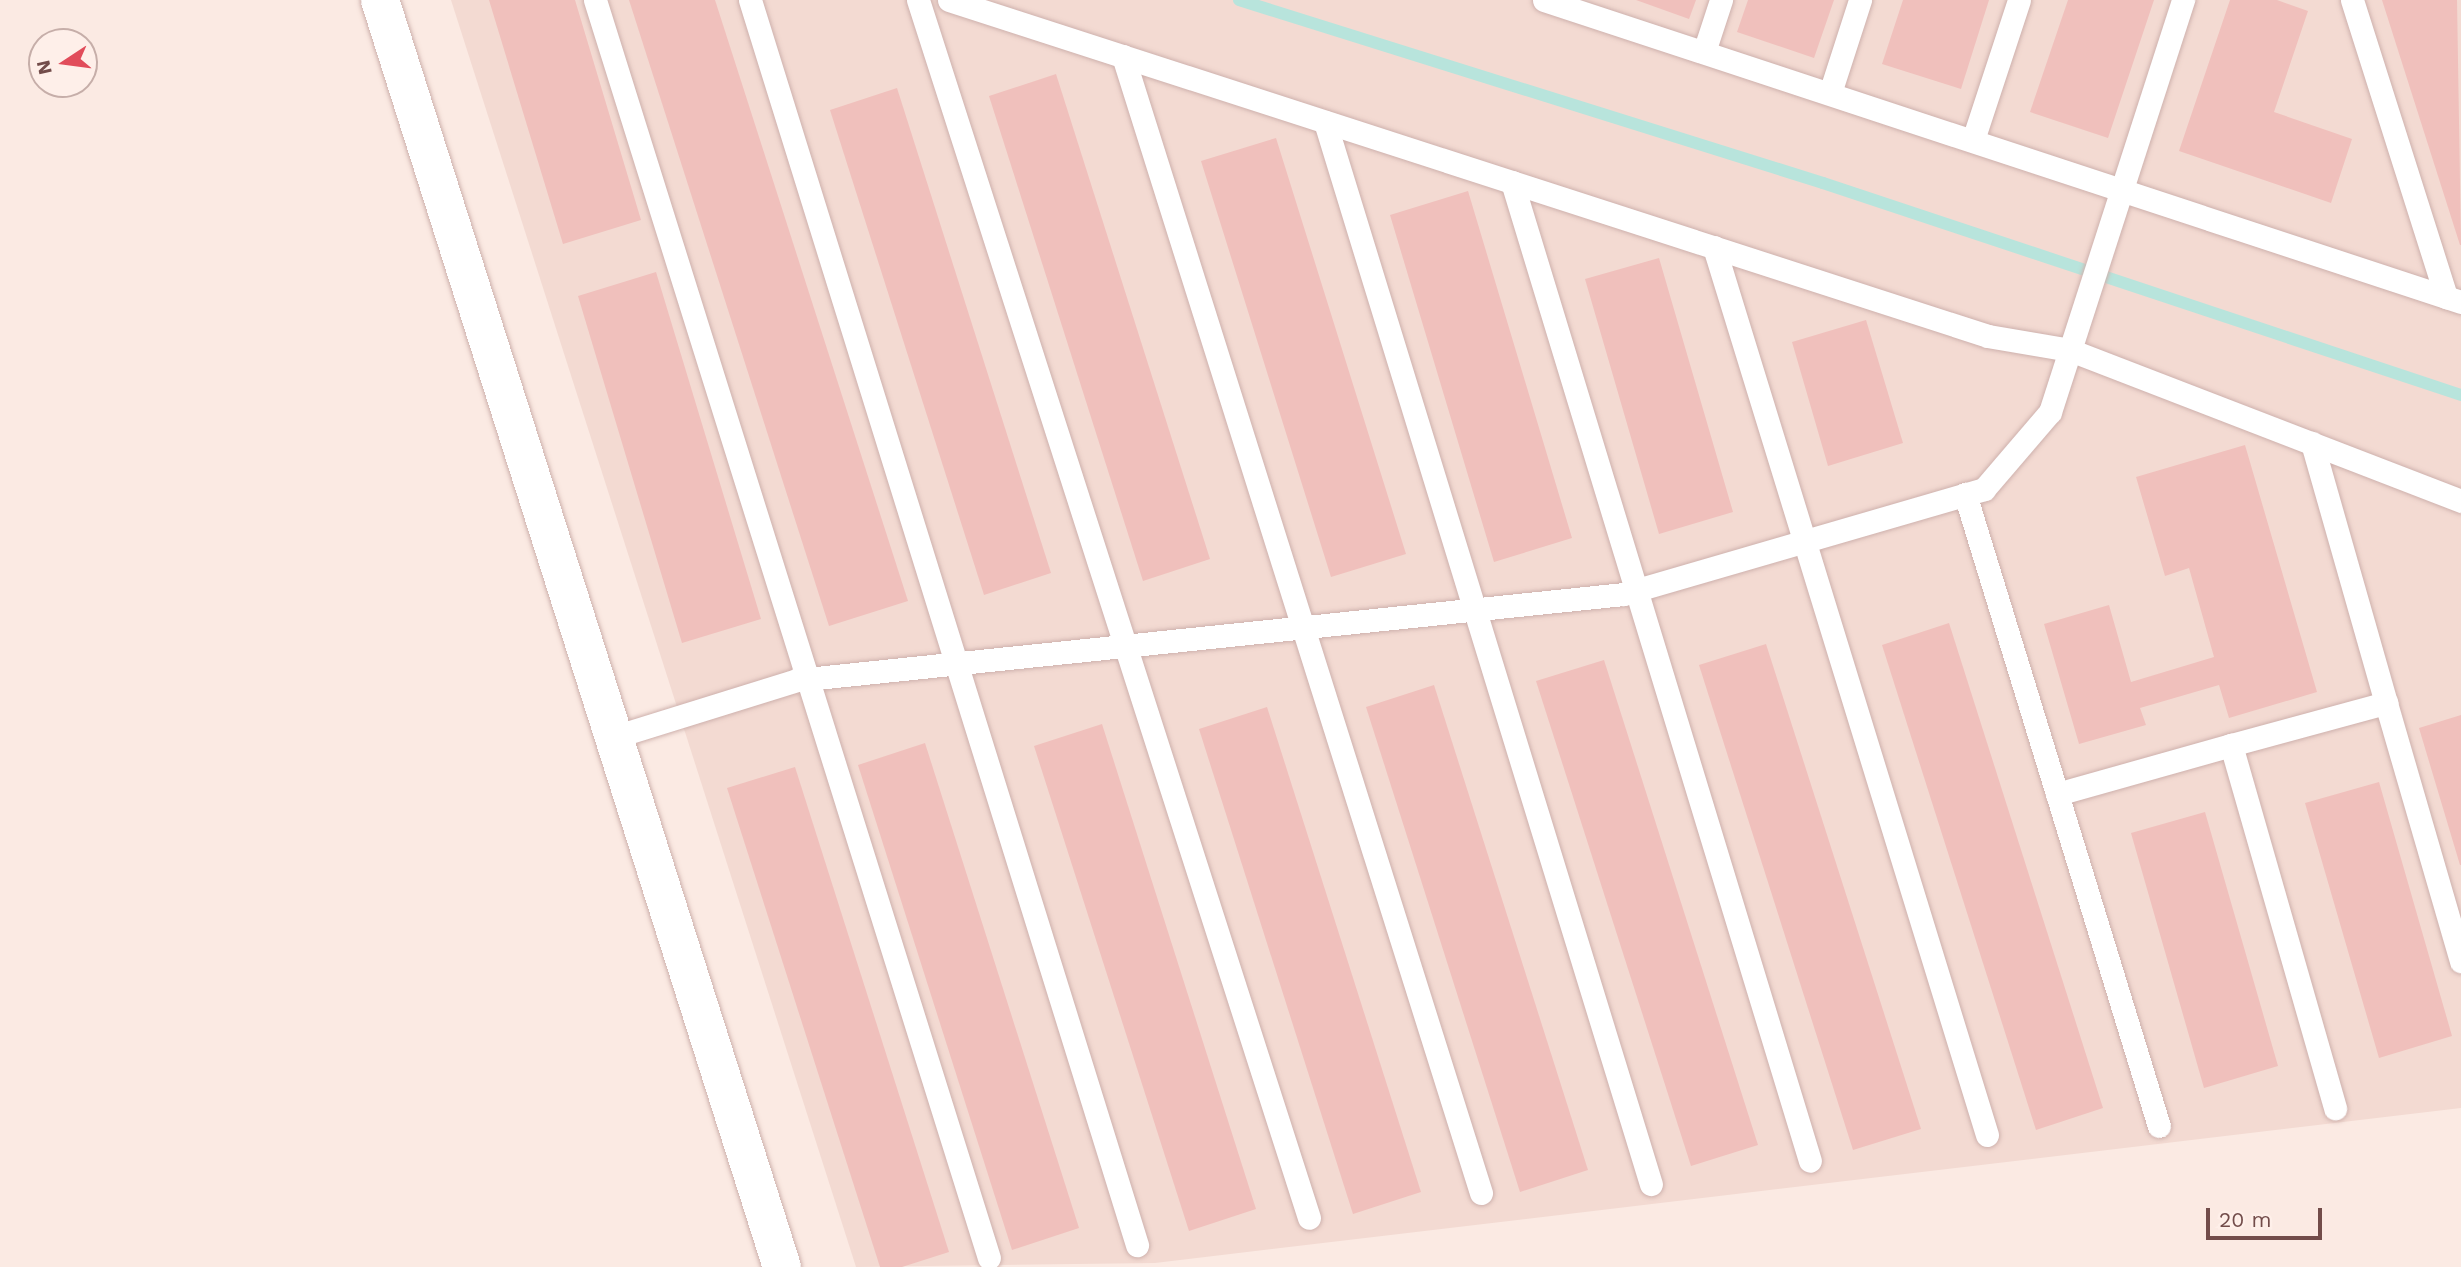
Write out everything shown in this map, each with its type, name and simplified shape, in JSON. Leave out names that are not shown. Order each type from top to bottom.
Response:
[{"type":"street","points":[[380,0],[782,1267]]},
{"type":"lane","points":[[595,0],[989,1258]]},
{"type":"lane","points":[[750,0],[1138,1245]]},
{"type":"lane","points":[[918,0],[1309,1218]]},
{"type":"lane","points":[[949,0],[1988,336],[2073,342],[2312,443],[2461,501]]},
{"type":"lane","points":[[1704,52],[1721,0]]},
{"type":"lane","points":[[1830,93],[1860,0]]},
{"type":"lane","points":[[1973,140],[2018,0]]},
{"type":"lane","points":[[614,737],[808,679],[1637,590],[1984,489],[2050,412],[2183,0]]},
{"type":"lane","points":[[2352,0],[2454,300]]},
{"type":"lane","points":[[1558,2],[2454,300]]},
{"type":"lane","points":[[1123,56],[1481,1193]]},
{"type":"lane","points":[[1325,122],[1651,1184]]},
{"type":"lane","points":[[1513,182],[1811,1161]]},
{"type":"lane","points":[[1714,247],[1987,1135]]},
{"type":"lane","points":[[2312,443],[2461,961]]},
{"type":"lane","points":[[1965,495],[2159,1126]]},
{"type":"lane","points":[[2057,794],[2386,703]]},
{"type":"lane","points":[[2231,746],[2335,1108]]},
{"type":"shaded area","points":[[451,0],[2461,0],[2461,1108],[1155,1263],[856,1267]]},
{"type":"building","points":[[489,0],[575,0],[641,220],[563,244]]},
{"type":"building","points":[[629,0],[715,0],[908,601],[829,626]]},
{"type":"building","points":[[1636,0],[1696,0],[1689,19]]},
{"type":"building","points":[[1748,0],[1834,0],[1814,58],[1737,32]]},
{"type":"building","points":[[1903,0],[1989,0],[1961,89],[1882,64]]},
{"type":"building","points":[[2068,0],[2154,0],[2108,138],[2030,112]]},
{"type":"building","points":[[2230,0],[2277,0],[2308,11],[2274,112],[2352,139],[2331,203],[2179,151]]},
{"type":"building","points":[[2382,0],[2457,0],[2461,245],[2460,245]]},
{"type":"building","points":[[1056,74],[1210,559],[1143,581],[989,96]]},
{"type":"building","points":[[897,88],[1051,573],[984,595],[830,110]]},
{"type":"building","points":[[1276,138],[1406,554],[1331,577],[1201,161]]},
{"type":"building","points":[[1468,191],[1572,538],[1494,562],[1390,215]]},
{"type":"building","points":[[1659,258],[1733,512],[1659,534],[1585,279]]},
{"type":"building","points":[[656,272],[761,619],[682,643],[578,296]]},
{"type":"building","points":[[1866,320],[1903,443],[1828,466],[1792,342]]},
{"type":"building","points":[[2245,445],[2317,692],[2229,718],[2219,685],[2140,708],[2146,725],[2079,744],[2044,624],[2109,605],[2131,682],[2214,657],[2189,568],[2165,576],[2136,477]]},
{"type":"building","points":[[1949,623],[2103,1108],[2036,1130],[1882,645]]},
{"type":"building","points":[[1766,644],[1921,1129],[1853,1150],[1699,665]]},
{"type":"building","points":[[1604,660],[1758,1145],[1691,1166],[1536,681]]},
{"type":"building","points":[[1434,685],[1588,1170],[1520,1192],[1366,707]]},
{"type":"building","points":[[1267,707],[1421,1192],[1353,1214],[1199,729]]},
{"type":"building","points":[[2461,715],[2461,865],[2460,865],[2419,728]]},
{"type":"building","points":[[1102,724],[1256,1209],[1189,1231],[1034,746]]},
{"type":"building","points":[[925,743],[1079,1228],[1012,1250],[858,765]]},
{"type":"building","points":[[795,767],[949,1252],[902,1267],[880,1267],[727,788]]},
{"type":"building","points":[[2379,782],[2452,1036],[2379,1058],[2305,803]]},
{"type":"building","points":[[2205,812],[2278,1066],[2204,1088],[2131,833]]},
{"type":"waterway","points":[[1239,0],[1823,183],[2461,395]]}]
